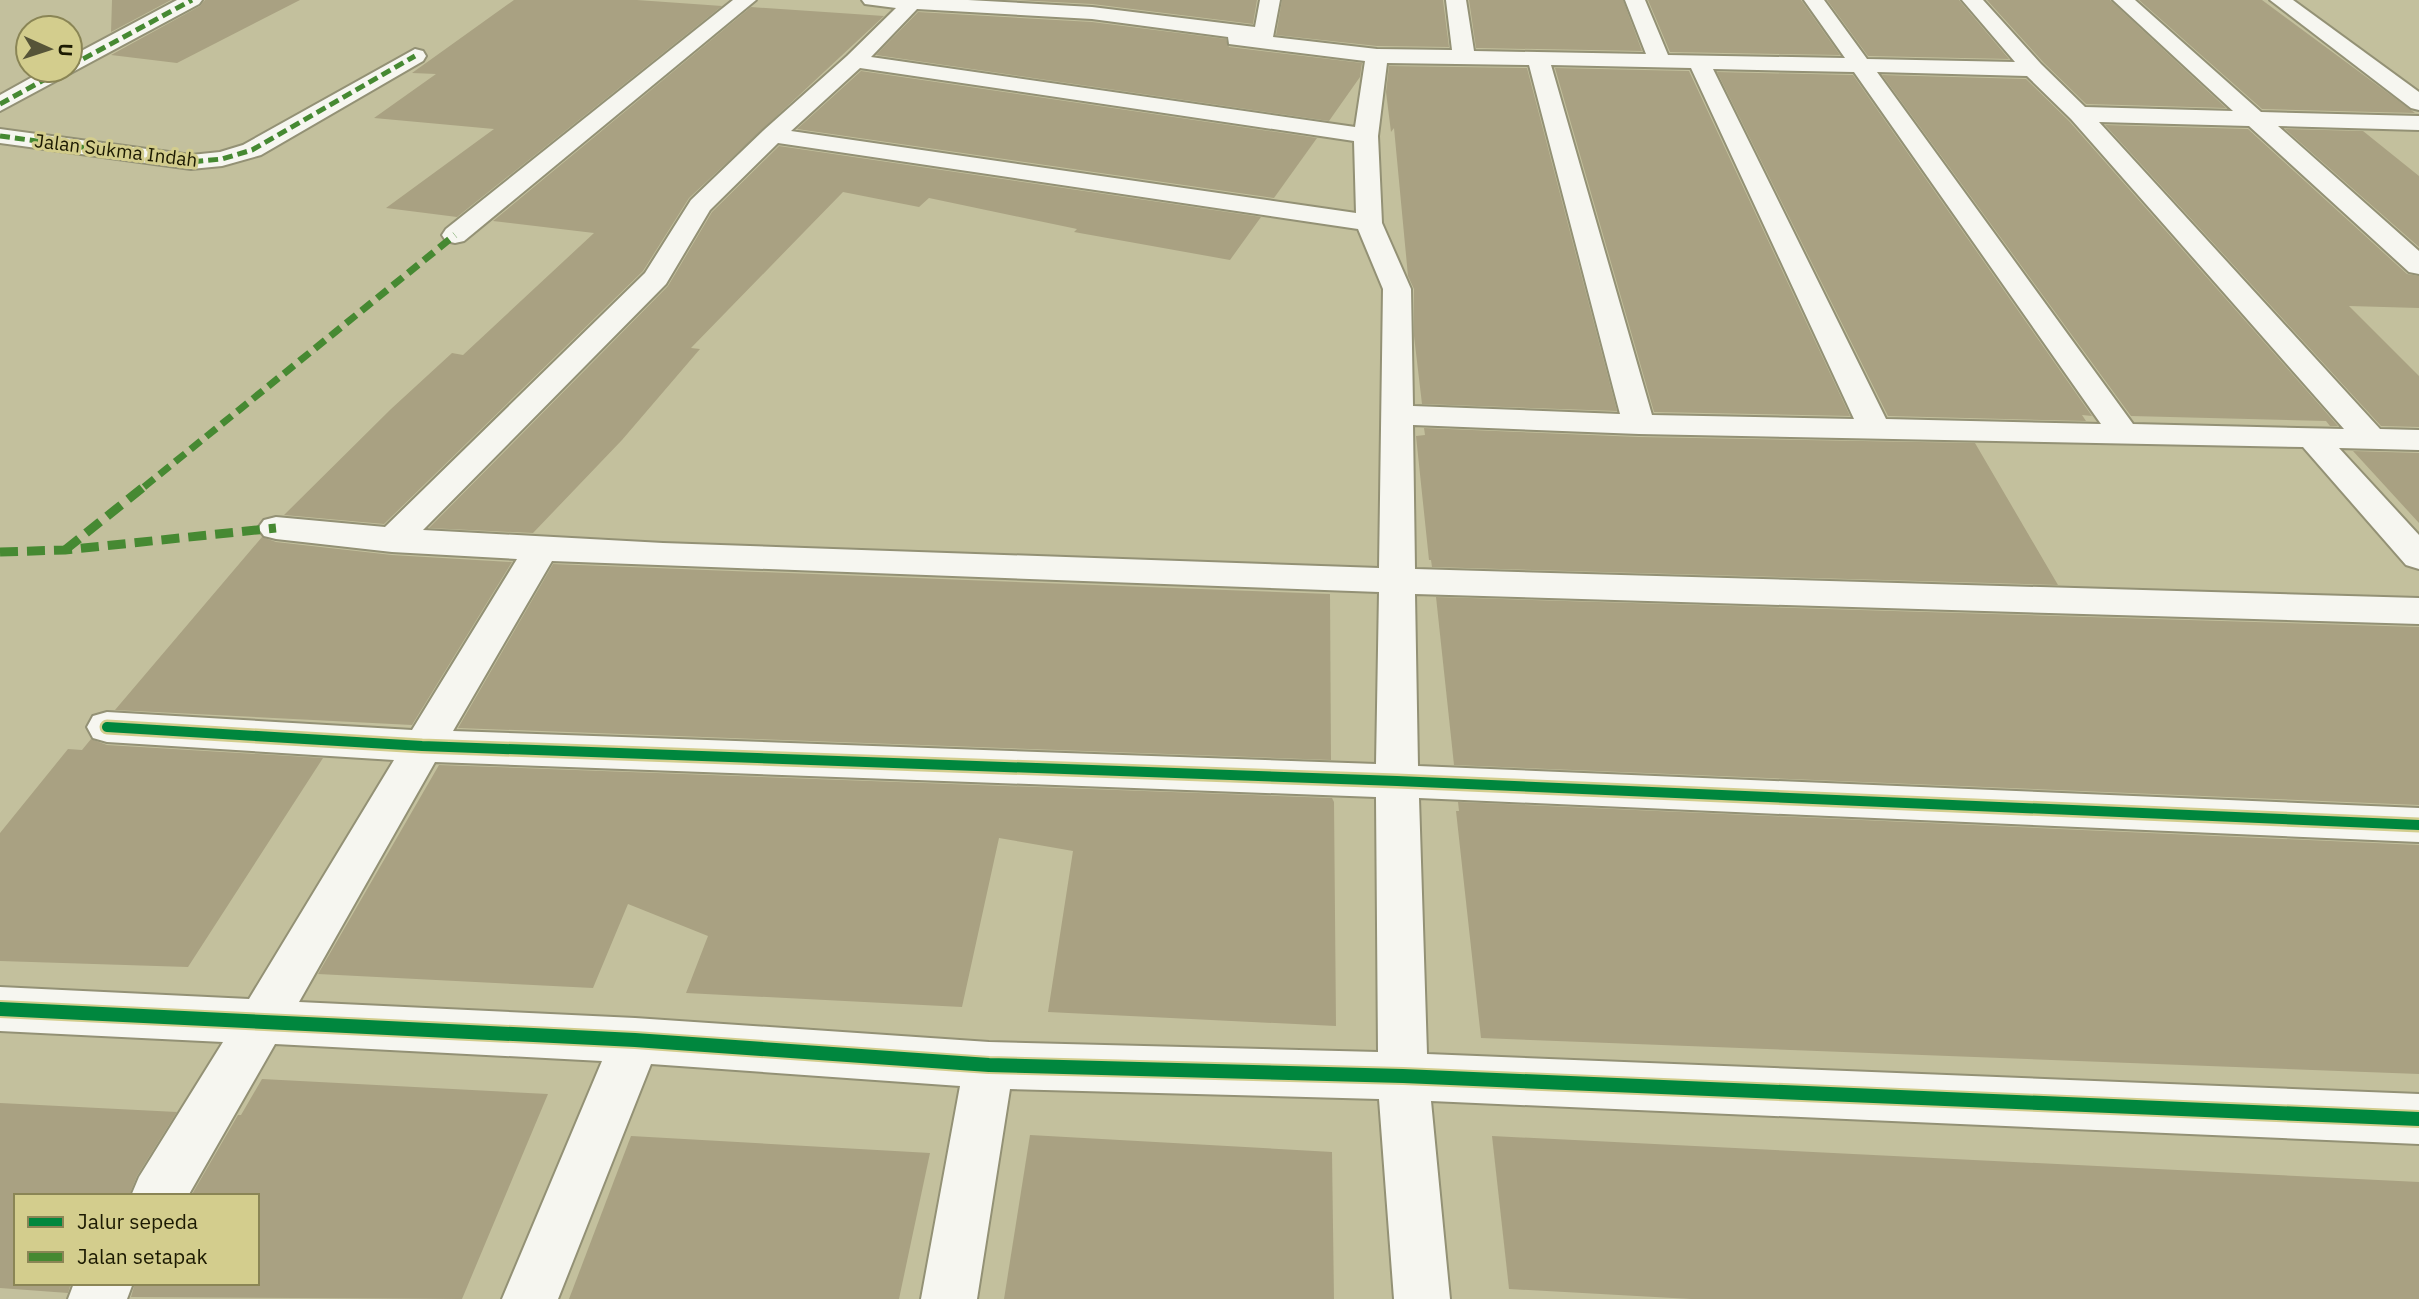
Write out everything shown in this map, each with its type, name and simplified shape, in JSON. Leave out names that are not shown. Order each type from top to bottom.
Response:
[{"type":"street","points":[[84,58],[192,0]]},
{"type":"street","points":[[455,234],[746,0]]},
{"type":"street","points":[[872,0],[1096,7],[1377,57],[1660,60],[2033,69]]},
{"type":"street","points":[[1260,38],[1270,0]]},
{"type":"street","points":[[1456,0],[1465,57]]},
{"type":"street","points":[[1635,0],[1660,60]]},
{"type":"street","points":[[1814,0],[2124,434]]},
{"type":"street","points":[[1972,0],[2033,69],[2079,114],[2371,439]]},
{"type":"street","points":[[2123,0],[2419,265]]},
{"type":"street","points":[[2280,0],[2419,103]]},
{"type":"street","points":[[392,540],[656,278],[700,206],[772,135],[855,61],[912,3]]},
{"type":"street","points":[[1113,23],[1260,38]]},
{"type":"street","name":"Jalan Sukma Indah","points":[[0,136],[191,162],[222,159],[253,150],[415,56]]},
{"type":"street","points":[[1377,57],[1366,136],[1369,223],[1397,289],[1397,782],[1403,1076],[1422,1299]]},
{"type":"street","points":[[1538,59],[1639,424]]},
{"type":"street","points":[[855,61],[1366,136]]},
{"type":"street","points":[[1699,62],[1875,429]]},
{"type":"street","points":[[0,104],[36,84]]},
{"type":"street","points":[[2079,114],[2419,122]]},
{"type":"street","points":[[772,135],[1369,223]]},
{"type":"street","points":[[1397,415],[1639,424],[2419,440]]},
{"type":"street","points":[[2311,436],[2419,557]]},
{"type":"street","points":[[276,528],[392,540],[541,549],[1397,582],[2419,611]]},
{"type":"street","points":[[159,1194],[263,1024],[422,746],[541,549]]},
{"type":"street","points":[[107,727],[422,746],[1397,782],[2419,825]]},
{"type":"street","points":[[0,1009],[263,1024],[635,1040],[989,1065],[1403,1076],[2419,1119]]},
{"type":"street","points":[[530,1299],[635,1040]]},
{"type":"street","points":[[949,1299],[989,1065]]},
{"type":"building","points":[[112,0],[171,0],[111,32]]},
{"type":"building","points":[[205,0],[300,0],[177,63],[111,55],[200,6]]},
{"type":"building","points":[[514,0],[637,0],[722,6],[457,217],[386,208],[494,129],[374,118],[436,74],[412,73]]},
{"type":"building","points":[[1015,0],[1257,0],[1253,24],[1092,4]]},
{"type":"building","points":[[1282,0],[1443,0],[1449,47],[1377,46],[1276,35]]},
{"type":"building","points":[[1469,0],[1623,0],[1642,51],[1476,48]]},
{"type":"building","points":[[1648,0],[1801,0],[1840,55],[1670,52]]},
{"type":"building","points":[[1827,0],[1959,0],[2009,59],[1868,56]]},
{"type":"building","points":[[1987,0],[2110,0],[2226,108],[2086,104],[2043,62]]},
{"type":"building","points":[[2139,0],[2262,0],[2415,113],[2262,109]]},
{"type":"building","points":[[751,7],[884,16],[689,198],[643,271],[384,524],[284,515],[452,353],[463,355],[594,233],[493,221]]},
{"type":"building","points":[[918,12],[1092,22],[1226,39],[1229,47],[1362,63],[1360,77],[1329,121],[876,55]]},
{"type":"building","points":[[1389,66],[1527,68],[1617,411],[1422,404],[1414,336],[1414,289],[1408,276],[1394,128],[1391,132],[1386,92]]},
{"type":"building","points":[[1555,68],[1689,71],[1850,416],[1654,412]]},
{"type":"building","points":[[861,71],[1317,138],[1274,198],[797,129]]},
{"type":"building","points":[[1717,72],[1853,75],[2092,416],[2082,415],[2086,421],[1888,416]]},
{"type":"building","points":[[1882,75],[2026,79],[2069,121],[2338,426],[2330,426],[2326,421],[2131,416]]},
{"type":"building","points":[[2105,125],[2248,129],[2407,274],[2419,276],[2419,308],[2349,306],[2419,376],[2419,427],[2381,426]]},
{"type":"building","points":[[2285,129],[2363,131],[2419,176],[2419,247]]},
{"type":"building","points":[[779,146],[1261,217],[1230,260],[1074,232],[1077,229],[929,198],[919,207],[843,192],[691,348],[700,349],[622,440],[533,533],[429,528],[668,286],[712,212]]},
{"type":"building","points":[[1424,428],[1639,437],[1975,443],[2058,585],[1432,567],[1429,560],[1416,436],[1425,435]]},
{"type":"building","points":[[2353,451],[2419,453],[2419,523]]},
{"type":"building","points":[[262,537],[276,542],[392,555],[512,562],[412,725],[115,710]]},
{"type":"building","points":[[553,564],[1330,594],[1331,760],[458,728]]},
{"type":"building","points":[[1436,597],[2419,627],[2419,805],[1454,765]]},
{"type":"building","points":[[91,739],[107,745],[323,758],[188,967],[0,961],[0,833],[68,749],[82,750]]},
{"type":"building","points":[[439,765],[1332,798],[1336,1026],[1048,1012],[1073,851],[999,838],[962,1007],[686,993],[708,936],[628,904],[593,988],[318,974]]},
{"type":"building","points":[[1458,802],[2419,845],[2419,1074],[1481,1038],[1456,811],[1459,811]]},
{"type":"building","points":[[262,1079],[548,1094],[462,1299],[131,1297],[134,1285],[259,1285],[259,1194],[192,1194],[238,1115],[241,1115]]},
{"type":"building","points":[[0,1103],[177,1112],[137,1176],[130,1194],[14,1194],[14,1285],[70,1285],[68,1293],[0,1288]]},
{"type":"building","points":[[1030,1135],[1332,1152],[1334,1299],[1004,1299]]},
{"type":"building","points":[[631,1136],[930,1153],[899,1299],[569,1299]]},
{"type":"building","points":[[1492,1136],[2419,1182],[2419,1299],[1691,1299],[1509,1289]]},
{"type":"marked path","points":[[84,58],[192,0]]},
{"type":"marked path","points":[[0,136],[191,162],[222,159],[252,150],[415,56]]},
{"type":"marked path","points":[[0,104],[36,84]]},
{"type":"marked path","points":[[65,550],[455,235]]},
{"type":"marked path","points":[[0,552],[65,550],[276,528]]},
{"type":"cycle path","points":[[107,727],[422,746],[1397,781],[2419,825]]},
{"type":"cycle path","points":[[0,1009],[635,1040],[989,1065],[1403,1076],[2419,1119]]}]
